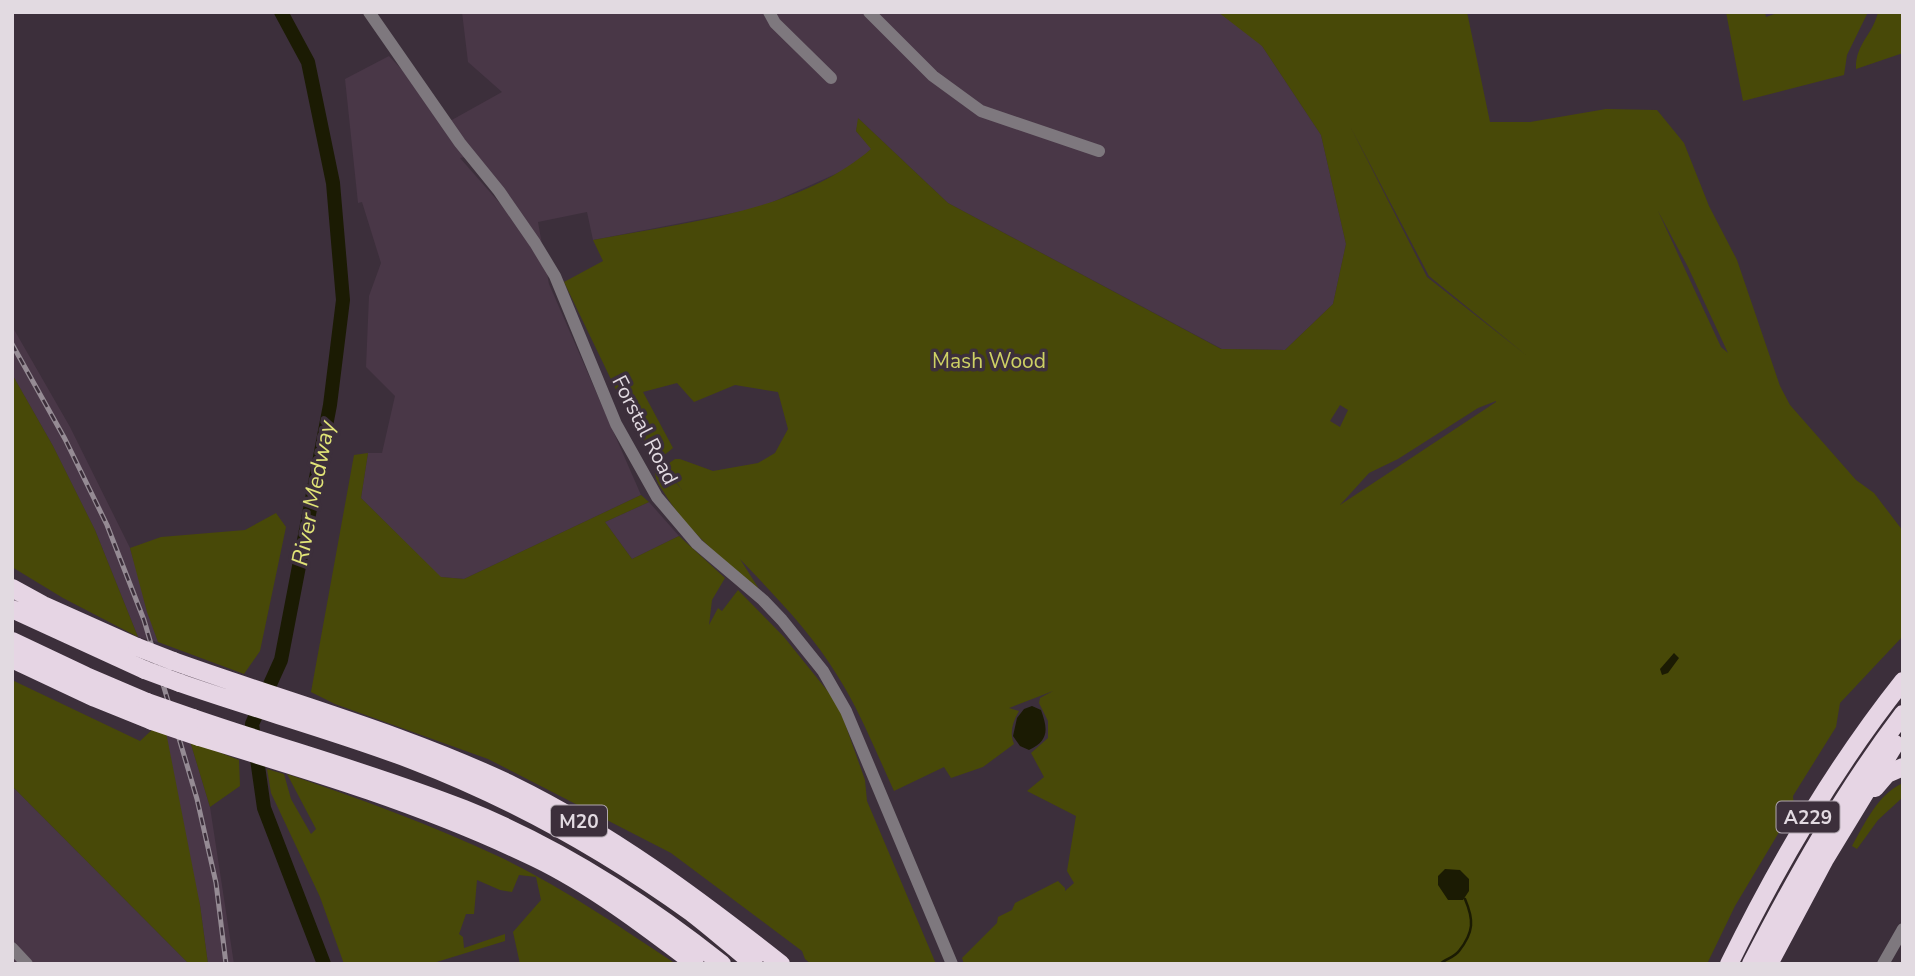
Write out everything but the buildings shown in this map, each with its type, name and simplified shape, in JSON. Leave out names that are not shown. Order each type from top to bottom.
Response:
[{"type":"highway","name":"M20","points":[[12,588],[66,615],[173,661],[188,679]]},
{"type":"highway","name":"M20","points":[[12,609],[145,670],[188,679],[468,765],[578,821],[665,875],[781,964]]},
{"type":"highway","name":"M20","points":[[12,641],[147,702],[193,718],[220,735],[465,809],[527,837],[589,871],[655,914],[722,964]]},
{"type":"highway","name":"M20","points":[[12,659],[152,721],[199,737],[220,735]]},
{"type":"highway","name":"A229","points":[[1729,964],[1778,869],[1821,796],[1856,742],[1903,681]]},
{"type":"highway","name":"A229","points":[[1751,964],[1822,831],[1903,714]]},
{"type":"highway","name":"M20","points":[[350,729],[414,761],[499,797],[590,846],[692,914],[754,964]]},
{"type":"highway","points":[[1769,964],[1825,859],[1877,770],[1903,732]]},
{"type":"highway","points":[[1825,859],[1877,785],[1887,774],[1903,767]]},
{"type":"highway","name":"M20","points":[[339,773],[537,859],[620,909],[695,964]]},
{"type":"highway","points":[[1717,964],[1768,865],[1791,829],[1821,796]]},
{"type":"street","points":[[769,12],[775,23],[831,78]]},
{"type":"street","points":[[869,12],[933,76],[981,111],[1099,151]]},
{"type":"street","name":"Forstal Road","points":[[371,13],[460,143],[536,243],[555,276],[616,424],[657,497],[703,549],[763,600],[835,689],[952,964]]},
{"type":"street","points":[[1883,964],[1903,929]]},
{"type":"street","points":[[12,948],[27,964]]},
{"type":"shaded area","points":[[462,12],[1232,12],[1262,46],[1321,135],[1346,244],[1333,304],[1285,350],[1222,349],[948,203],[859,119],[856,131],[872,149],[849,168],[759,208],[593,240],[587,212],[538,222],[549,284],[641,495],[464,579],[440,577],[361,498],[368,453],[382,453],[395,396],[366,367],[369,296],[381,263],[362,202],[358,203],[345,79],[389,56],[450,121],[502,92],[468,62]],"holes":[[[477,155],[512,217],[460,158]]]},
{"type":"shaded area","points":[[12,326],[70,427],[130,548],[158,642],[138,637],[95,530],[53,446],[12,374]]},
{"type":"shaded area","points":[[649,502],[679,536],[632,559],[605,522]]},
{"type":"shaded area","points":[[1674,653],[1679,658],[1668,673],[1662,675],[1660,669]]},
{"type":"shaded area","points":[[1032,706],[1041,710],[1046,729],[1040,743],[1029,750],[1020,746],[1013,736],[1017,718],[1024,709]]},
{"type":"shaded area","points":[[154,728],[190,741],[210,807],[234,964],[208,964],[200,905]]},
{"type":"shaded area","points":[[12,786],[189,964],[12,964]]},
{"type":"shaded area","points":[[1445,869],[1460,870],[1469,879],[1469,891],[1463,900],[1448,900],[1438,885],[1438,876]]},
{"type":"green space","name":"Mash Wood","points":[[1218,12],[1467,12],[1490,122],[1530,122],[1606,109],[1657,110],[1684,143],[1709,206],[1737,260],[1780,386],[1790,405],[1856,480],[1874,493],[1903,531],[1903,636],[1840,703],[1836,727],[1793,796],[1794,807],[1735,906],[1707,964],[964,964],[962,958],[997,923],[998,917],[1012,910],[1015,903],[1058,881],[1065,891],[1074,883],[1067,871],[1076,816],[1027,791],[1044,777],[1031,753],[1048,738],[1048,721],[1039,703],[1040,698],[1053,691],[1009,708],[1019,711],[1012,727],[1014,744],[983,767],[951,778],[944,767],[894,791],[853,703],[816,644],[792,614],[740,559],[759,589],[683,520],[656,477],[655,471],[661,464],[682,490],[665,466],[675,459],[713,471],[758,463],[775,453],[788,429],[778,392],[735,385],[694,402],[677,383],[643,392],[673,448],[658,460],[633,425],[564,282],[603,261],[593,240],[740,211],[810,187],[842,170],[871,149],[856,131],[858,118],[948,203],[1221,349],[1285,350],[1333,304],[1346,244],[1321,135],[1262,46]],"holes":[[[1350,126],[1429,276],[1526,355],[1427,277]],[[1658,211],[1688,267],[1728,353],[1721,347]],[[1496,401],[1340,505],[1369,473],[1398,459],[1478,408]],[[1340,405],[1348,410],[1340,427],[1330,421]]]},
{"type":"green space","points":[[1726,12],[1765,12],[1766,17],[1780,12],[1868,12],[1847,55],[1844,75],[1743,101]]},
{"type":"green space","points":[[1878,12],[1903,12],[1903,53],[1856,69],[1858,53]]},
{"type":"green space","points":[[12,374],[53,446],[95,530],[138,637],[63,598],[12,567]]},
{"type":"green space","points":[[368,453],[361,498],[441,577],[464,579],[641,495],[649,502],[605,522],[632,559],[679,536],[725,578],[712,600],[709,625],[718,608],[722,611],[738,590],[784,637],[838,704],[865,780],[867,801],[936,964],[811,964],[802,951],[671,853],[488,759],[335,704],[311,692],[354,455]]},
{"type":"green space","points":[[276,513],[286,527],[260,651],[244,674],[158,642],[130,548],[161,537],[245,530]]},
{"type":"green space","points":[[12,680],[140,741],[154,728],[166,732],[200,905],[208,964],[189,964],[12,786]]},
{"type":"green space","points":[[190,741],[239,760],[240,786],[210,807]]},
{"type":"green space","points":[[267,769],[284,774],[291,799],[311,834],[316,829],[287,774],[396,813],[502,858],[569,895],[676,964],[520,964],[513,932],[541,900],[536,877],[519,875],[512,892],[477,880],[474,914],[466,914],[459,934],[463,937],[464,948],[505,934],[505,941],[430,964],[344,964],[320,897],[271,793]]},
{"type":"green space","points":[[1903,783],[1903,797],[1878,820],[1857,849],[1852,846],[1879,802]]},
{"type":"waterway","name":"River Medway","points":[[281,12],[308,62],[333,183],[343,300],[330,405],[281,660],[252,724],[264,808],[324,964]]},
{"type":"waterway","points":[[1440,964],[1457,953],[1468,938],[1471,920],[1465,899]]},
{"type":"railway","points":[[12,344],[65,439],[107,525],[144,620],[197,799],[216,883],[226,964]]}]
